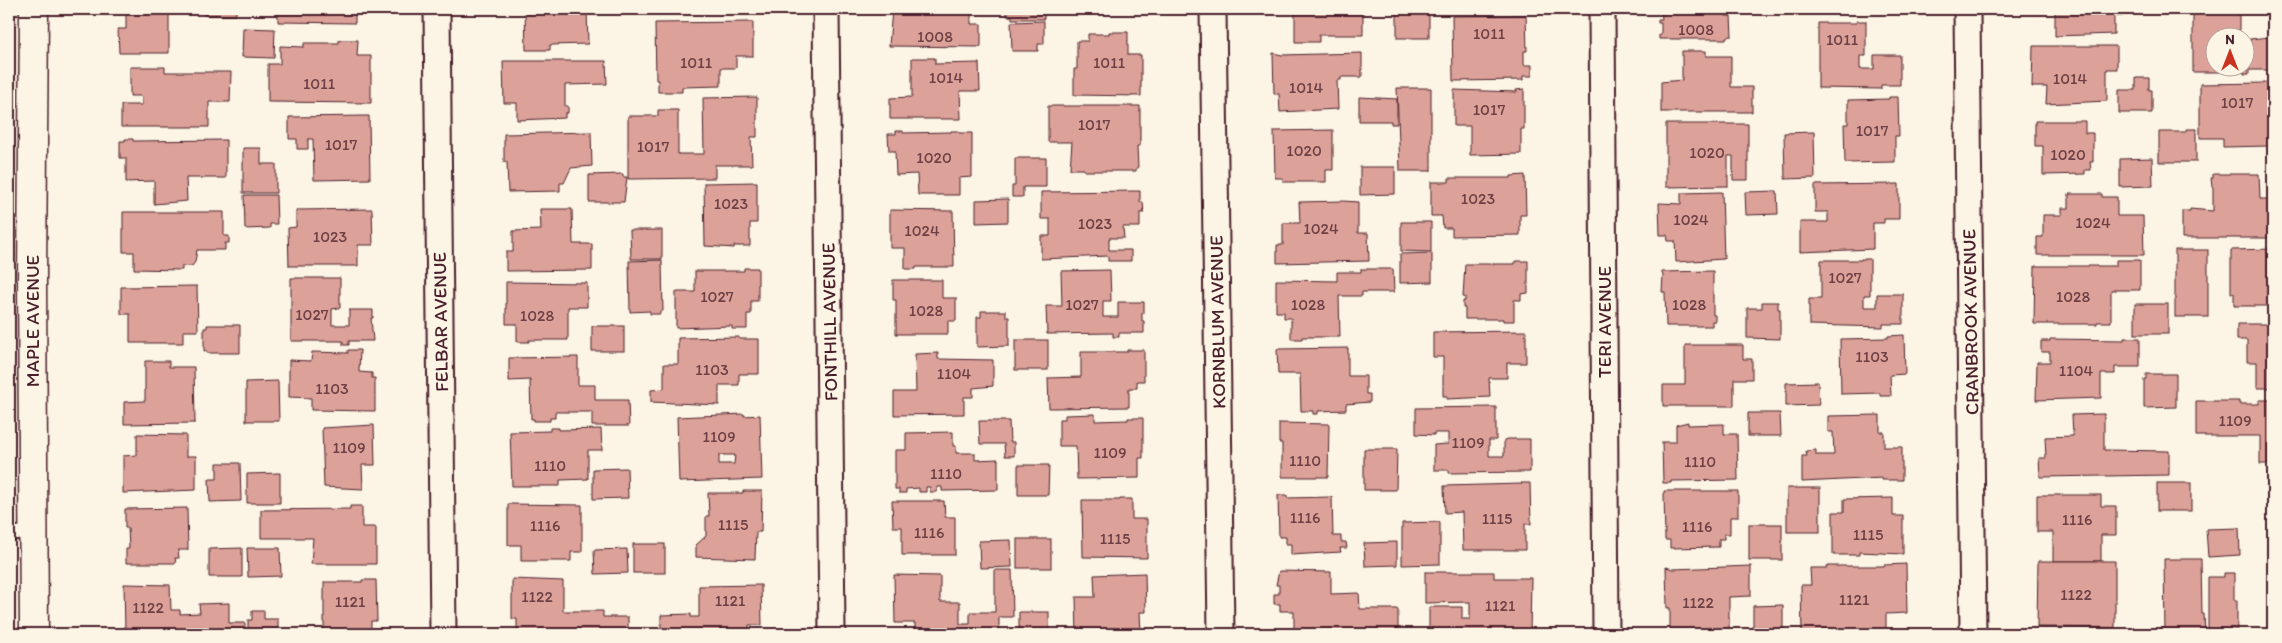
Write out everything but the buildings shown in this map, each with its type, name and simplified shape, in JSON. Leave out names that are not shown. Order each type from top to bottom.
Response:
[{"type":"street","name":"MAPLE AVENUE","points":[[34,9],[32,279],[21,532],[34,634]]},
{"type":"street","name":"FELBAR AVENUE","points":[[437,9],[442,634]]},
{"type":"street","name":"FONTHILL AVENUE","points":[[826,9],[832,634]]},
{"type":"street","name":"KORNBLUM AVENUE","points":[[1213,9],[1221,634]]},
{"type":"street","name":"TERI AVENUE","points":[[1602,9],[1606,634]]},
{"type":"street","name":"CRANBROOK AVENUE","points":[[1967,9],[1973,634]]}]
